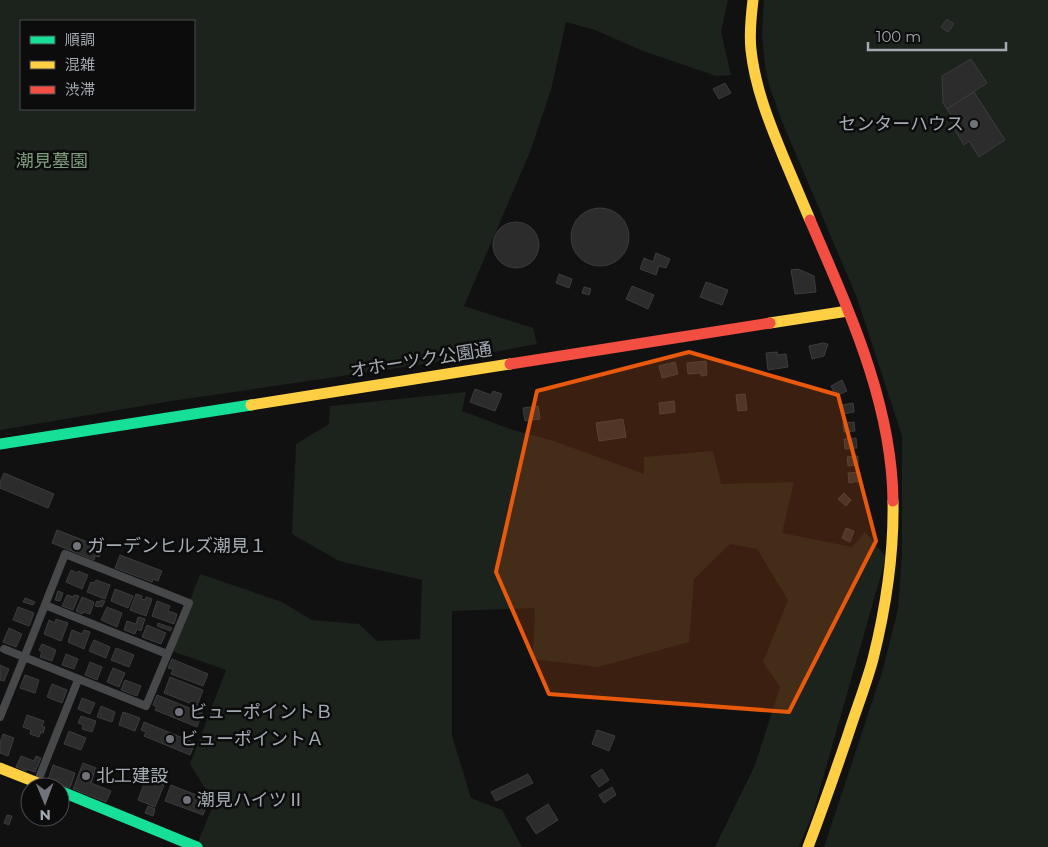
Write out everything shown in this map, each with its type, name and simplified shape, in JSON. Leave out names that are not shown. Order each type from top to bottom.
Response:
[{"type":"street","points":[[753,0],[750,10],[750,38],[758,89],[769,124],[868,363],[880,402],[887,436],[894,495],[892,552],[886,599],[873,660],[808,847]]},
{"type":"street","name":"オホーツク公園通","points":[[0,444],[848,311]]},
{"type":"street","points":[[0,717],[24,657],[45,605],[65,554],[189,603],[146,706],[78,680],[24,657],[4,649]]},
{"type":"street","points":[[45,605],[167,654]]},
{"type":"street","points":[[46,777],[78,680]]},
{"type":"street","points":[[0,768],[23,777]]},
{"type":"street","points":[[70,796],[197,847]]},
{"type":"highlighted area","points":[[689,352],[838,395],[876,541],[789,712],[549,694],[496,572],[537,391]]},
{"type":"green space","name":"潮見墓園","points":[[0,0],[728,0],[721,32],[731,75],[716,76],[643,51],[595,30],[566,22],[551,90],[530,152],[464,306],[533,328],[537,344],[444,361],[172,401],[0,430]]},
{"type":"green space","points":[[764,0],[1048,0],[1048,847],[824,847],[883,669],[898,609],[902,555],[902,436],[857,298],[781,119],[769,85],[762,34]]},
{"type":"green space","points":[[466,392],[462,411],[513,430],[554,441],[644,474],[644,457],[713,451],[721,484],[794,482],[782,533],[852,547],[865,532],[886,557],[813,813],[799,847],[715,847],[755,765],[780,687],[763,662],[788,600],[757,549],[730,544],[694,579],[689,642],[598,667],[533,659],[535,608],[452,611],[452,736],[471,798],[502,810],[522,847],[196,847],[214,803],[190,764],[226,670],[169,650],[200,574],[282,602],[312,620],[359,624],[377,641],[420,639],[422,580],[339,561],[292,534],[296,444],[329,424],[330,406]]},
{"type":"building","points":[[947,19],[954,24],[948,32],[941,27]]},
{"type":"building","points":[[971,59],[987,83],[947,109],[943,103],[942,76]]},
{"type":"building","points":[[725,83],[731,93],[719,99],[713,89]]},
{"type":"building","name":"センターハウス","points":[[974,92],[1005,140],[979,157],[969,141],[964,145],[952,125],[956,123],[947,109]]},
{"type":"building","points":[[600,208],[611,210],[621,216],[627,226],[629,237],[627,248],[621,258],[611,264],[600,266],[589,264],[579,258],[573,248],[571,237],[573,226],[579,216],[589,210]]},
{"type":"building","points":[[516,222],[529,226],[535,232],[539,245],[535,258],[529,264],[516,268],[503,264],[497,258],[493,245],[497,232],[503,226]]},
{"type":"building","points":[[656,253],[670,259],[666,268],[659,266],[656,275],[640,269],[644,258],[653,262]]},
{"type":"building","points":[[798,269],[814,276],[816,292],[795,294],[791,270]]},
{"type":"building","points":[[559,274],[572,279],[569,288],[556,283]]},
{"type":"building","points":[[706,282],[728,290],[722,305],[700,297]]},
{"type":"building","points":[[632,286],[654,295],[648,309],[626,299]]},
{"type":"building","points":[[584,287],[591,289],[589,295],[582,293]]},
{"type":"building","points":[[823,343],[828,344],[824,356],[812,359],[809,346]]},
{"type":"building","points":[[777,352],[778,355],[786,354],[788,367],[768,370],[766,353]]},
{"type":"building","points":[[706,361],[707,375],[701,376],[701,373],[688,374],[687,363]]},
{"type":"building","points":[[675,362],[678,374],[662,378],[659,366]]},
{"type":"building","points":[[842,380],[847,391],[836,396],[831,386]]},
{"type":"building","points":[[475,389],[491,395],[493,391],[502,394],[495,411],[470,402]]},
{"type":"building","points":[[745,394],[747,410],[738,411],[736,395]]},
{"type":"building","points":[[674,401],[675,412],[660,414],[659,403]]},
{"type":"building","points":[[853,403],[854,412],[843,414],[842,405]]},
{"type":"building","points":[[538,406],[540,419],[525,421],[523,408]]},
{"type":"building","points":[[623,419],[626,437],[599,441],[596,423]]},
{"type":"building","points":[[854,422],[855,431],[844,432],[843,423]]},
{"type":"building","points":[[856,438],[857,448],[845,449],[844,439]]},
{"type":"building","points":[[858,456],[858,465],[848,466],[847,457]]},
{"type":"building","points":[[860,472],[861,481],[849,483],[848,473]]},
{"type":"building","points":[[4,473],[54,494],[48,508],[0,488],[0,482]]},
{"type":"building","points":[[844,493],[851,500],[846,506],[838,499]]},
{"type":"building","points":[[846,528],[854,531],[850,542],[842,538]]},
{"type":"building","name":"ガーデンヒルズ潮見１","points":[[57,530],[103,548],[99,557],[95,556],[94,560],[52,543]]},
{"type":"building","points":[[120,555],[162,571],[158,581],[153,579],[152,582],[115,568]]},
{"type":"building","points":[[71,570],[88,575],[82,589],[66,582]]},
{"type":"building","points":[[96,580],[110,585],[105,599],[87,592],[91,582],[94,583]]},
{"type":"building","points":[[115,589],[133,596],[128,608],[111,601]]},
{"type":"building","points":[[58,591],[63,593],[60,601],[55,600]]},
{"type":"building","points":[[136,594],[142,596],[141,599],[145,600],[146,597],[152,599],[146,616],[130,610]]},
{"type":"building","points":[[67,595],[79,596],[73,610],[62,606]]},
{"type":"building","points":[[82,597],[94,602],[90,614],[83,612],[82,614],[76,611]]},
{"type":"building","points":[[25,598],[35,602],[33,605],[23,602]]},
{"type":"building","points":[[101,600],[105,601],[102,607],[95,606],[97,601],[100,602]]},
{"type":"building","points":[[157,601],[170,606],[168,611],[177,614],[174,624],[152,616]]},
{"type":"building","points":[[18,607],[34,613],[29,626],[13,620]]},
{"type":"building","points":[[107,607],[122,613],[117,627],[101,620]]},
{"type":"building","points":[[138,617],[145,619],[141,631],[137,629],[135,634],[124,630],[127,621],[136,624]]},
{"type":"building","points":[[56,619],[68,623],[61,641],[44,634],[49,620],[55,623]]},
{"type":"building","points":[[158,623],[172,628],[170,631],[157,626]]},
{"type":"building","points":[[147,625],[166,633],[161,644],[142,637]]},
{"type":"building","points":[[9,628],[22,634],[16,647],[3,642]]},
{"type":"building","points":[[72,630],[82,634],[84,630],[90,632],[84,649],[68,642]]},
{"type":"building","points":[[94,640],[110,647],[106,658],[89,651]]},
{"type":"building","points":[[42,644],[56,650],[52,661],[40,657],[42,652],[39,650]]},
{"type":"building","points":[[116,648],[134,655],[129,667],[111,660]]},
{"type":"building","points":[[66,654],[78,659],[74,669],[62,665]]},
{"type":"building","points":[[172,659],[208,674],[203,686],[171,674],[173,669],[168,668]]},
{"type":"building","points":[[90,662],[102,667],[97,680],[85,675]]},
{"type":"building","points":[[0,665],[9,669],[4,681],[0,680]]},
{"type":"building","points":[[113,668],[125,673],[119,687],[107,682]]},
{"type":"building","points":[[25,675],[39,680],[35,693],[20,688]]},
{"type":"building","points":[[170,677],[203,690],[197,706],[164,693]]},
{"type":"building","points":[[125,680],[141,686],[137,696],[121,690]]},
{"type":"building","points":[[52,684],[67,690],[62,703],[47,697]]},
{"type":"building","name":"ビューポイントＢ","points":[[157,695],[202,713],[197,727],[155,710],[157,707],[153,705]]},
{"type":"building","points":[[82,698],[95,703],[90,714],[78,709]]},
{"type":"building","points":[[101,706],[115,712],[112,722],[97,717]]},
{"type":"building","points":[[123,712],[140,718],[135,731],[119,725]]},
{"type":"building","points":[[27,715],[44,721],[42,726],[45,727],[39,737],[30,734],[31,730],[23,727]]},
{"type":"building","points":[[81,716],[96,721],[92,732],[82,729],[83,725],[78,723]]},
{"type":"building","name":"ビューポイントＡ","points":[[144,722],[195,743],[190,755],[144,736],[146,732],[141,730]]},
{"type":"building","points":[[597,730],[615,736],[609,751],[592,744]]},
{"type":"building","points":[[69,731],[86,738],[81,750],[64,744]]},
{"type":"building","points":[[3,734],[14,738],[8,756],[0,753],[0,743]]},
{"type":"building","points":[[21,756],[34,761],[36,756],[41,758],[35,772],[16,767]]},
{"type":"building","name":"北工建設","points":[[83,763],[96,768],[91,783],[111,791],[106,802],[73,789]]},
{"type":"building","points":[[53,765],[75,773],[70,788],[70,777],[49,777]]},
{"type":"building","points":[[602,769],[609,780],[599,787],[591,776]]},
{"type":"building","points":[[528,774],[533,783],[496,801],[491,792]]},
{"type":"building","points":[[146,778],[164,785],[155,807],[138,800]]},
{"type":"building","name":"潮見ハイツⅡ","points":[[171,785],[209,800],[203,815],[165,801]]},
{"type":"building","points":[[612,787],[616,795],[604,803],[599,795]]},
{"type":"building","points":[[548,804],[558,820],[536,834],[526,818]]},
{"type":"building","points":[[148,806],[155,809],[153,816],[145,813]]},
{"type":"building","points":[[7,815],[12,816],[9,825],[4,823]]},
{"type":"traffic: fast","points":[[0,444],[251,405]]},
{"type":"traffic: fast","points":[[70,795],[197,847]]},
{"type":"traffic: slow","points":[[753,0],[750,44],[759,91],[810,220]]},
{"type":"traffic: slow","points":[[770,323],[848,311]]},
{"type":"traffic: slow","points":[[251,405],[510,364]]},
{"type":"traffic: slow","points":[[808,847],[873,659],[888,581],[893,501]]},
{"type":"traffic: slow","points":[[0,768],[23,777]]},
{"type":"traffic: jam","points":[[810,220],[853,322],[876,392],[891,464],[893,501]]},
{"type":"traffic: jam","points":[[510,364],[770,323]]},
{"type":"place","name":"センターハウス","points":[[974,124]]},
{"type":"place","name":"ガーデンヒルズ潮見１","points":[[77,546]]},
{"type":"place","name":"ビューポイントＢ","points":[[179,712]]},
{"type":"place","name":"ビューポイントＡ","points":[[170,739]]},
{"type":"place","name":"北工建設","points":[[86,776]]},
{"type":"place","name":"潮見ハイツⅡ","points":[[187,800]]}]
